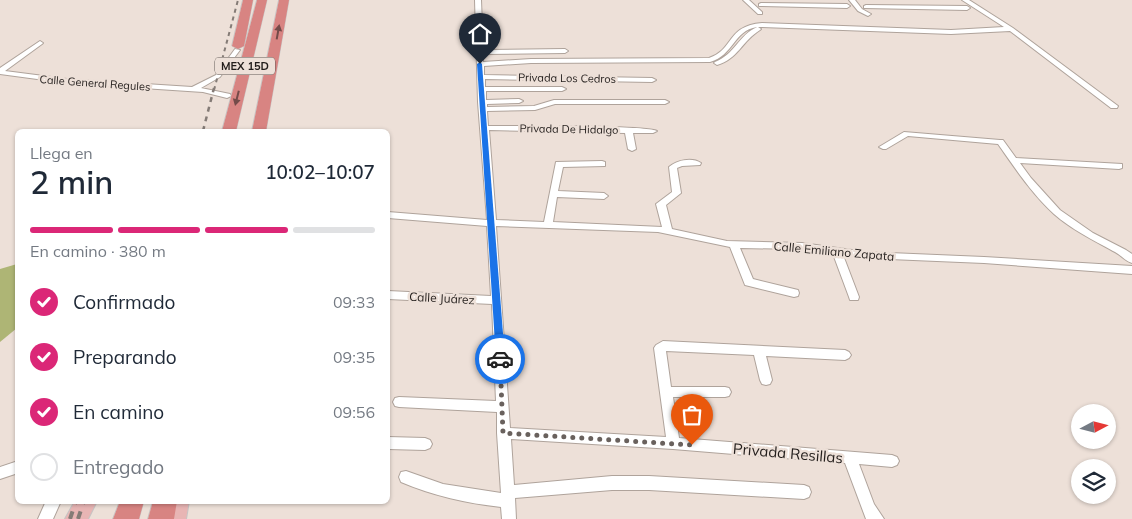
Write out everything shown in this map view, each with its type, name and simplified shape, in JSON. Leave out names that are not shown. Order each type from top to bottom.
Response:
[{"type":"highway","points":[[218,129],[227,96],[248,0]]},
{"type":"highway","name":"MEX 15D","points":[[230,129],[262,0]]},
{"type":"highway","name":"MEX 15D","points":[[250,129],[272,0]]},
{"type":"highway","points":[[259,129],[284,0]]},
{"type":"highway","points":[[126,519],[131,504]]},
{"type":"highway","points":[[161,519],[164,504]]},
{"type":"main road","points":[[76,519],[84,504]]},
{"type":"main road","points":[[175,519],[178,504]]},
{"type":"street","points":[[478,0],[479,52],[497,300],[509,519]]},
{"type":"street","points":[[746,0],[760,13]]},
{"type":"street","points":[[852,0],[860,10],[868,14]]},
{"type":"street","points":[[902,0],[908,7]]},
{"type":"street","points":[[965,0],[1011,29],[1114,106]]},
{"type":"street","points":[[761,5],[798,3],[847,6]]},
{"type":"street","points":[[866,7],[967,8]]},
{"type":"street","points":[[724,55],[739,33],[744,29],[758,26],[783,25],[972,33],[1011,29]]},
{"type":"street","points":[[508,64],[518,67],[702,65],[724,62],[735,54],[752,32],[783,25]]},
{"type":"street","name":"Calle General Regules","points":[[0,72],[40,43]]},
{"type":"street","points":[[480,64],[508,64],[531,61],[700,62],[724,55],[738,48]]},
{"type":"street","name":"Calle General Regules","points":[[191,89],[208,83],[218,76],[237,50]]},
{"type":"street","points":[[479,52],[566,51]]},
{"type":"street","points":[[0,60],[14,62]]},
{"type":"street","name":"Calle General Regules","points":[[0,72],[67,81],[212,91],[227,96]]},
{"type":"street","name":"Privada Los Cedros","points":[[482,77],[652,80]]},
{"type":"street","points":[[482,89],[562,89]]},
{"type":"street","points":[[483,105],[519,101]]},
{"type":"street","points":[[483,105],[539,108],[554,102],[665,102]]},
{"type":"street","name":"Privada De Hidalgo","points":[[484,128],[654,131]]},
{"type":"street","points":[[629,130],[632,149]]},
{"type":"street","points":[[883,147],[907,134],[1002,143],[1028,180],[1058,212],[1084,231],[1123,252],[1132,260]]},
{"type":"street","points":[[1014,160],[1119,166]]},
{"type":"street","points":[[668,231],[661,204],[677,193],[674,167],[680,163],[697,163]]},
{"type":"street","points":[[548,224],[560,164],[602,164]]},
{"type":"street","points":[[555,194],[604,196]]},
{"type":"street","name":"Calle Emiliano Zapata","points":[[390,215],[492,223],[548,224],[668,231],[710,242],[734,245],[802,246],[836,252],[1132,270]]},
{"type":"street","points":[[734,245],[749,282],[794,293]]},
{"type":"street","points":[[836,252],[854,298]]},
{"type":"street","name":"Calle Juárez","points":[[390,295],[497,300]]},
{"type":"street","points":[[672,443],[660,348],[663,346],[845,355]]},
{"type":"street","points":[[758,350],[766,380]]},
{"type":"street","points":[[666,392],[725,392]]},
{"type":"street","points":[[399,402],[503,407]]},
{"type":"street","name":"Privada Resillas","points":[[503,433],[672,443],[892,461]]},
{"type":"street","points":[[390,443],[425,444]]},
{"type":"street","points":[[850,458],[868,508],[872,516],[877,519]]},
{"type":"street","points":[[0,473],[15,468]]},
{"type":"street","points":[[406,477],[450,493],[475,499],[508,497],[612,483],[648,482],[804,492]]},
{"type":"street","points":[[45,519],[52,504]]},
{"type":"green space","points":[[15,265],[15,330],[0,342],[0,269]]},
{"type":"railway","points":[[214,90],[238,0]]},
{"type":"railway","points":[[204,129],[214,88]]},
{"type":"railway","points":[[70,519],[75,504]]},
{"type":"railway","points":[[78,519],[83,504]]},
{"type":"way so far","points":[[500,359],[503,433],[692,445]]},
{"type":"route","points":[[480,64],[500,359]]}]
